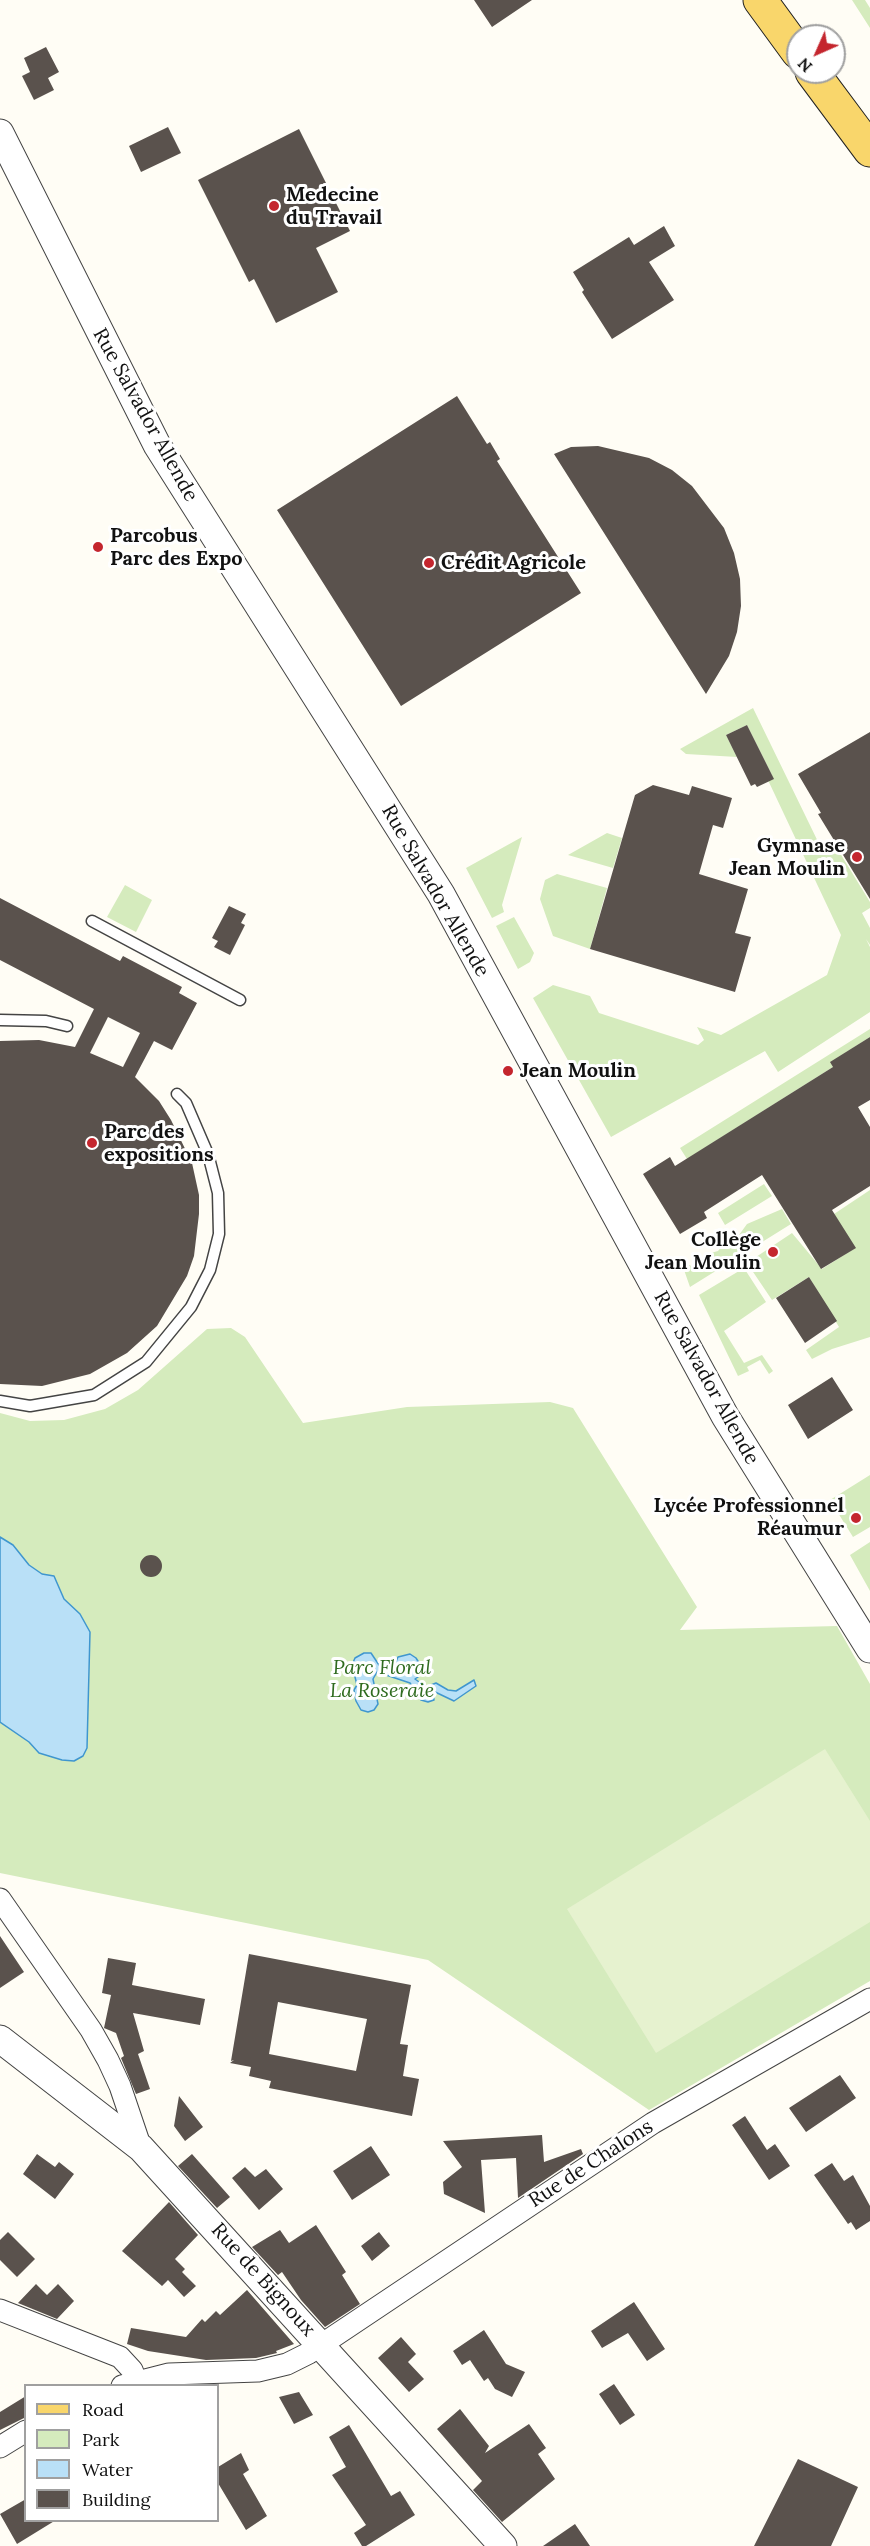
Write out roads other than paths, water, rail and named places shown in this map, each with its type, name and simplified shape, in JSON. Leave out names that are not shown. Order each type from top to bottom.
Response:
[{"type":"main road","points":[[760,0],[786,36]]},
{"type":"main road","points":[[779,0],[797,24]]},
{"type":"main road","points":[[822,84],[870,150]]},
{"type":"main road","points":[[841,84],[870,123]]},
{"type":"street","name":"Rue Salvador Allende","points":[[0,133],[157,445],[436,886],[725,1416],[870,1649]]},
{"type":"street","points":[[0,1899],[91,2030],[108,2060],[120,2086],[141,2148]]},
{"type":"street","name":"Rue de Chalons","points":[[129,2383],[169,2374],[258,2371],[287,2364],[322,2346],[653,2123],[870,1999]]},
{"type":"street","name":"Rue de Bignoux","points":[[0,2039],[141,2148],[503,2546]]},
{"type":"street","points":[[0,2310],[120,2357],[132,2370],[129,2383]]},
{"type":"street","points":[[0,2447],[24,2432]]},
{"type":"lane","points":[[92,921],[240,1000]]},
{"type":"lane","points":[[0,1020],[46,1021],[67,1026]]},
{"type":"lane","points":[[0,1401],[30,1406],[94,1395],[146,1362],[190,1307],[210,1270],[219,1234],[218,1193],[208,1154],[186,1103],[177,1094]]},
{"type":"water","points":[[0,1537],[13,1545],[29,1565],[42,1574],[54,1576],[64,1599],[80,1614],[90,1632],[87,1748],[83,1756],[74,1761],[39,1753],[29,1742],[0,1722]]},
{"type":"water","points":[[364,1653],[371,1653],[379,1665],[392,1671],[398,1657],[410,1654],[421,1666],[418,1677],[415,1679],[426,1687],[436,1683],[448,1690],[456,1691],[474,1680],[476,1686],[454,1701],[433,1691],[434,1700],[428,1702],[421,1700],[410,1683],[377,1672],[373,1679],[378,1704],[374,1710],[368,1712],[361,1710],[356,1701],[354,1690],[357,1685],[352,1665],[355,1658]]},
{"type":"place","name":"Medecine du Travail","points":[[274,206]]},
{"type":"place","name":"Parcobus Parc des Expo","points":[[98,547]]},
{"type":"place","name":"Crédit Agricole","points":[[429,563]]},
{"type":"place","name":"Gymnase Jean Moulin","points":[[857,857]]},
{"type":"place","name":"Jean Moulin","points":[[508,1071]]},
{"type":"place","name":"Parc des expositions","points":[[92,1143]]},
{"type":"place","name":"Collège Jean Moulin","points":[[773,1252]]},
{"type":"place","name":"Lycée Professionnel Réaumur","points":[[856,1518]]},
{"type":"park label","name":"Parc Floral La Roseraie","points":[[382,1680]]}]
